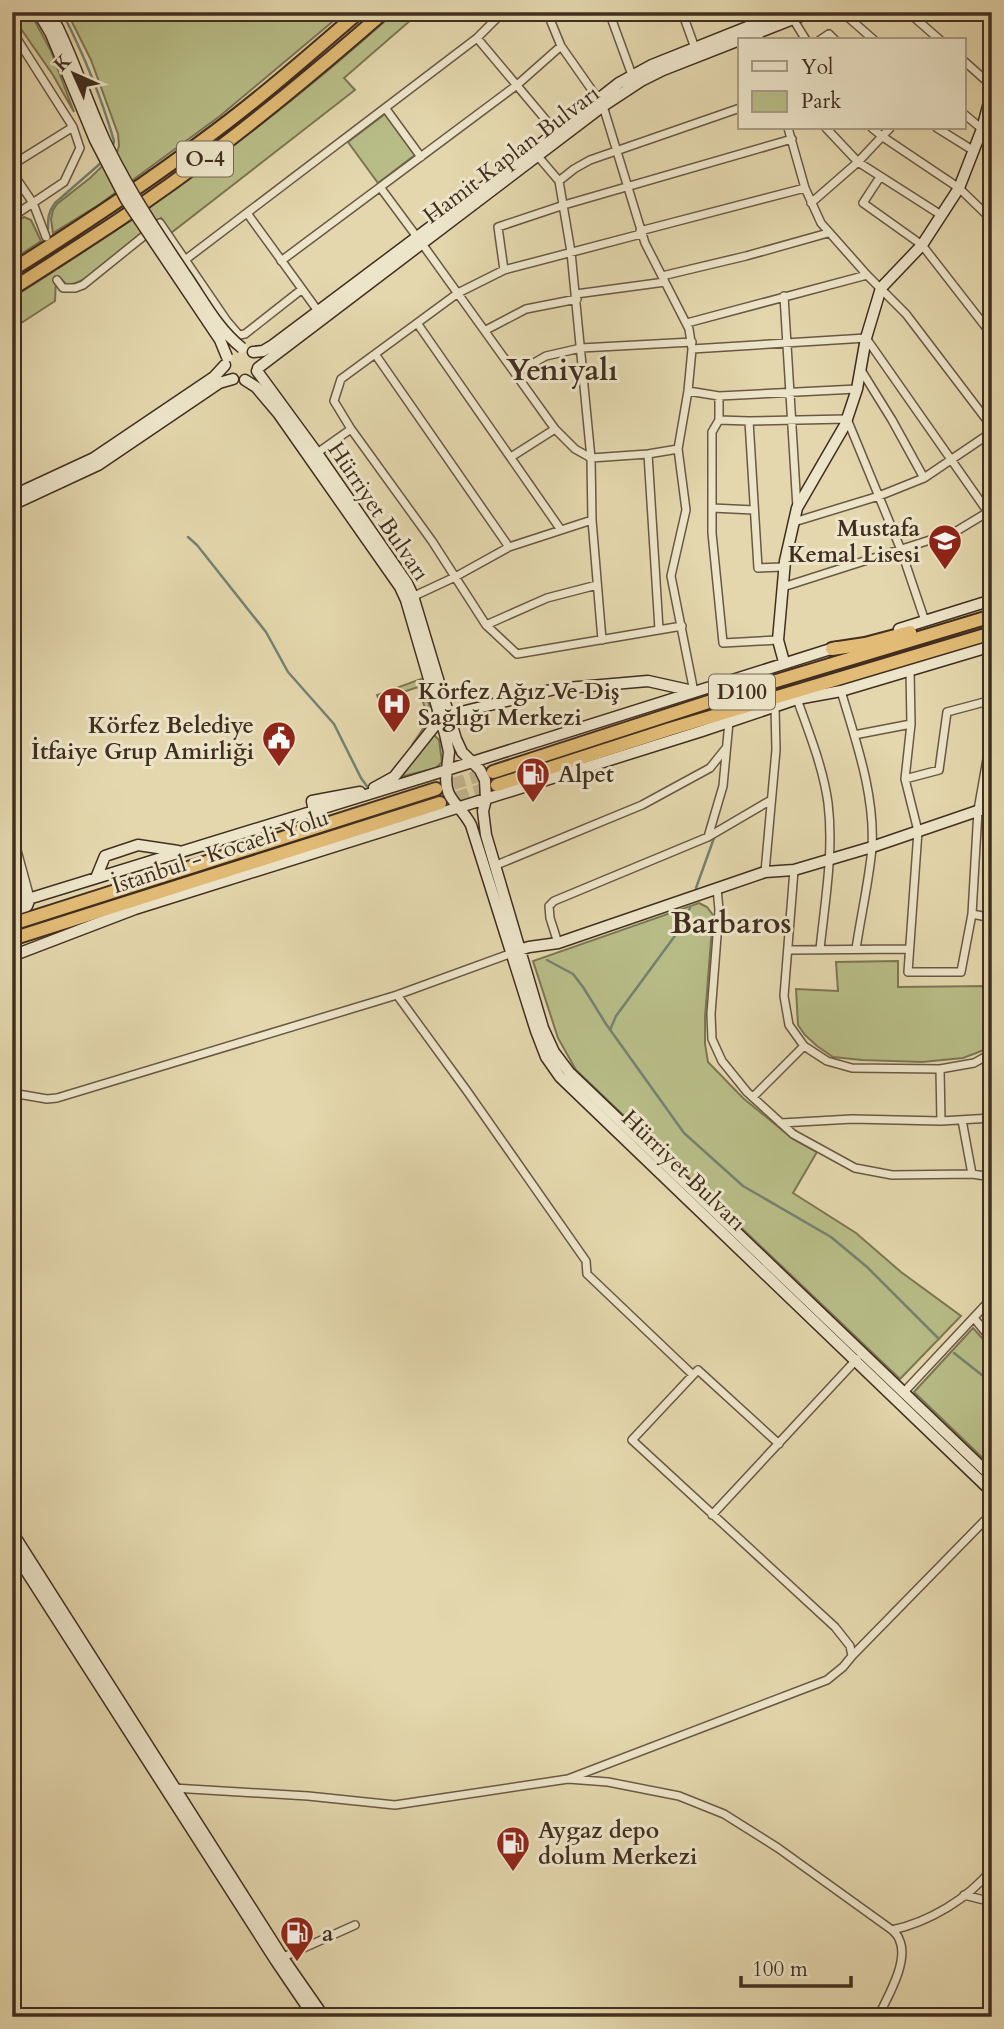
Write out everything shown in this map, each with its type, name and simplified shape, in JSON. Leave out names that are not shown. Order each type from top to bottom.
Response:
[{"type":"highway","name":"O-4","points":[[12,270],[151,178],[204,139],[359,12]]},
{"type":"highway","name":"O-4","points":[[12,289],[80,246],[214,152],[295,89],[384,12]]},
{"type":"highway","points":[[832,649],[865,645],[992,610]]},
{"type":"highway","name":"D100","points":[[991,637],[495,779],[733,694],[992,616]]},
{"type":"highway","points":[[797,699],[991,637]]},
{"type":"highway","points":[[12,922],[49,913],[436,789]]},
{"type":"highway","name":"İstanbul - Kocaeli Yolu","points":[[12,942],[34,932],[440,803]]},
{"type":"main road","points":[[12,505],[98,465],[219,383],[233,379],[245,380],[254,376],[258,360],[253,352],[234,341],[216,320],[136,199],[108,148],[54,31],[38,12]]},
{"type":"main road","points":[[49,12],[95,140],[126,200],[213,330],[229,375],[233,379]]},
{"type":"main road","name":"Hamit Kaplan Bulvarı","points":[[257,370],[632,75],[695,48],[757,33],[789,16],[811,12]]},
{"type":"main road","name":"Hamit Kaplan Bulvarı","points":[[536,153],[556,132],[601,102],[653,74],[738,40]]},
{"type":"main road","points":[[784,662],[778,640],[784,566],[797,508],[845,425],[857,389],[866,338],[881,288],[922,245],[959,188],[974,151],[987,131],[992,89]]},
{"type":"main road","name":"Hamit Kaplan Bulvarı","points":[[253,352],[263,351],[273,345],[420,241]]},
{"type":"main road","points":[[12,496],[94,458],[214,377],[232,351],[242,348]]},
{"type":"main road","name":"Hürriyet Bulvarı","points":[[257,370],[398,569],[410,598],[445,716],[459,747],[480,770],[485,780],[485,826],[546,1057],[560,1077],[992,1492]]},
{"type":"main road","name":"Hürriyet Bulvarı","points":[[245,380],[260,391],[278,413],[410,598]]},
{"type":"main road","points":[[313,806],[471,763],[784,662],[992,600]]},
{"type":"main road","points":[[12,956],[135,909],[797,699],[841,691],[910,670],[991,637]]},
{"type":"main road","points":[[12,904],[182,852],[382,784],[400,769],[445,716],[555,689],[648,681],[694,692]]},
{"type":"main road","name":"Hürriyet Bulvarı","points":[[445,716],[449,752],[446,790],[466,816],[475,836],[554,1052],[569,1072],[992,1477]]},
{"type":"main road","points":[[516,951],[558,943],[765,872],[794,870],[872,847],[992,806]]},
{"type":"main road","points":[[96,878],[105,856],[133,846],[143,845],[182,852]]},
{"type":"main road","points":[[12,911],[27,906],[28,899]]},
{"type":"main road","points":[[61,924],[135,909]]},
{"type":"main road","points":[[12,1532],[314,2017]]},
{"type":"main road","points":[[12,1549],[170,1788]]},
{"type":"main road","points":[[279,1959],[324,2017]]},
{"type":"street","points":[[185,260],[477,38],[503,12]]},
{"type":"street","points":[[547,12],[561,46],[601,102],[641,232],[687,323],[692,346],[678,449],[686,510],[671,576],[694,692]]},
{"type":"street","points":[[609,12],[632,75]]},
{"type":"street","points":[[682,12],[695,48]]},
{"type":"street","points":[[748,12],[757,33]]},
{"type":"street","points":[[842,12],[872,38]]},
{"type":"street","points":[[908,12],[938,38]]},
{"type":"street","points":[[789,16],[805,38]]},
{"type":"street","points":[[12,31],[73,127],[80,148],[64,182],[12,217]]},
{"type":"street","points":[[477,38],[556,132]]},
{"type":"street","points":[[281,261],[517,85],[561,46]]},
{"type":"street","points":[[965,62],[992,89]]},
{"type":"street","points":[[386,108],[421,157]]},
{"type":"street","points":[[559,181],[581,165],[738,109]]},
{"type":"street","points":[[965,115],[987,131]]},
{"type":"street","points":[[12,165],[73,127]]},
{"type":"street","points":[[790,130],[805,188],[828,233],[906,314],[992,430],[924,478],[879,496],[794,522]]},
{"type":"street","points":[[828,130],[858,162],[942,215]]},
{"type":"street","points":[[874,130],[959,188],[992,220]]},
{"type":"street","points":[[811,203],[858,162],[888,130]]},
{"type":"street","points":[[940,130],[974,151]]},
{"type":"street","points":[[504,270],[498,227],[564,205],[792,139]]},
{"type":"street","points":[[536,153],[559,181],[571,252],[591,458],[592,520],[602,640]]},
{"type":"street","points":[[12,172],[33,203],[46,237]]},
{"type":"street","points":[[880,177],[863,203],[922,245],[992,335]]},
{"type":"street","points":[[380,187],[555,429],[575,449],[591,458],[678,449]]},
{"type":"street","points":[[682,626],[517,654],[486,625],[406,502],[351,429],[334,401],[341,379],[458,293],[504,270],[805,188]]},
{"type":"street","points":[[247,214],[318,312]]},
{"type":"street","points":[[57,280],[63,288],[83,285],[160,223],[227,321],[242,336],[301,290]]},
{"type":"street","points":[[486,330],[526,309],[663,279],[828,233]]},
{"type":"street","points":[[687,323],[867,275]]},
{"type":"street","points":[[784,296],[797,508]]},
{"type":"street","points":[[417,323],[561,530]]},
{"type":"street","points":[[516,373],[546,356],[581,348],[788,344],[866,338],[990,515],[955,532],[783,587]]},
{"type":"street","points":[[375,354],[509,547]]},
{"type":"street","points":[[860,369],[924,478]]},
{"type":"street","points":[[688,391],[719,396],[857,389]]},
{"type":"street","points":[[719,396],[719,420],[712,432],[712,508],[714,561],[723,643],[778,640]]},
{"type":"street","points":[[719,420],[847,419],[901,550],[925,621]]},
{"type":"street","points":[[749,421],[758,568],[784,566]]},
{"type":"street","points":[[317,453],[351,429]]},
{"type":"street","points":[[511,457],[555,429]]},
{"type":"street","points":[[648,454],[659,629]]},
{"type":"street","points":[[712,508],[754,510]]},
{"type":"street","points":[[410,598],[509,547],[592,520]]},
{"type":"street","points":[[486,625],[547,598],[597,585]]},
{"type":"street","points":[[910,670],[911,724],[905,779],[918,831],[908,972],[961,972],[972,914],[978,810],[992,731]]},
{"type":"street","points":[[841,691],[866,781],[872,847],[856,948]]},
{"type":"street","points":[[797,699],[816,751],[828,803],[830,858],[820,949]]},
{"type":"street","points":[[905,779],[939,770],[947,712],[992,699]]},
{"type":"street","points":[[765,872],[776,751],[775,707]]},
{"type":"street","points":[[708,837],[723,786],[729,722]]},
{"type":"street","points":[[854,735],[911,724]]},
{"type":"street","points":[[494,866],[642,805],[709,768],[726,748]]},
{"type":"street","points":[[558,943],[549,912],[549,906],[554,901],[708,837],[771,800]]},
{"type":"street","points":[[12,832],[28,899]]},
{"type":"street","points":[[12,856],[28,899]]},
{"type":"street","points":[[794,870],[785,996],[789,1025],[804,1046],[827,1061],[852,1068],[940,1069],[974,1063],[992,1053]]},
{"type":"street","points":[[717,888],[719,911],[711,1014],[712,1039],[722,1061],[753,1097],[793,1134],[855,1168],[892,1175],[972,1174],[992,1177]]},
{"type":"street","points":[[972,914],[992,918]]},
{"type":"street","points":[[789,950],[909,949]]},
{"type":"street","points":[[12,1093],[57,1098],[397,995],[516,951]]},
{"type":"street","points":[[397,995],[586,1261],[587,1274],[693,1375]]},
{"type":"street","points":[[753,1097],[804,1046]]},
{"type":"street","points":[[940,1069],[942,1121]]},
{"type":"street","points":[[781,1123],[852,1119],[942,1121],[992,1118]]},
{"type":"street","points":[[962,1120],[972,1174]]},
{"type":"street","points":[[904,1392],[992,1298]]},
{"type":"street","points":[[974,1318],[992,1340]]},
{"type":"street","points":[[712,1515],[862,1352]]},
{"type":"street","points":[[779,1444],[698,1370],[632,1440],[835,1628],[850,1646],[852,1656]]},
{"type":"street","points":[[170,1788],[308,1796],[395,1805],[568,1779],[827,1680],[843,1667],[992,1513]]},
{"type":"street","points":[[568,1779],[608,1782],[679,1796],[724,1814],[778,1848],[892,1930],[900,1940],[902,1957],[896,1979],[878,2017]]},
{"type":"street","points":[[892,1930],[928,1919],[964,1895],[992,1869]]},
{"type":"street","points":[[964,1895],[992,1902]]},
{"type":"street","points":[[279,1959],[355,1926]]},
{"type":"green space","points":[[19,12],[30,12],[51,51],[74,112],[53,75],[19,26]]},
{"type":"green space","points":[[67,12],[344,12],[220,116],[100,204],[53,233],[51,219],[57,204],[90,178],[117,152],[119,146],[118,134],[91,60]]},
{"type":"green space","points":[[395,12],[420,12],[344,78],[355,90],[171,233],[161,218],[89,277],[67,285],[61,279],[56,279],[55,301],[12,329],[12,298],[210,163],[304,90]]},
{"type":"green space","points":[[385,114],[415,155],[378,183],[348,142]]},
{"type":"green space","points":[[24,217],[31,220],[41,241],[12,260],[12,225]]},
{"type":"green space","points":[[421,679],[434,720],[414,748],[412,745],[429,720],[418,687],[379,700],[377,695]]},
{"type":"green space","points":[[433,736],[439,740],[442,762],[436,768],[400,777]]},
{"type":"green space","points":[[699,903],[707,907],[713,915],[705,1017],[708,1062],[743,1098],[793,1139],[817,1152],[793,1193],[856,1233],[901,1272],[961,1316],[900,1379],[576,1070],[558,1038],[533,961]]},
{"type":"green space","points":[[898,961],[898,987],[988,986],[984,1050],[963,1058],[922,1062],[862,1060],[833,1057],[805,1035],[798,1025],[796,989],[838,991],[836,962]]},
{"type":"green space","points":[[973,1328],[992,1349],[992,1467],[914,1392]]},
{"type":"waterway","points":[[62,12],[97,91],[114,141],[112,149]]},
{"type":"waterway","points":[[48,229],[49,216],[55,203],[102,162]]},
{"type":"waterway","points":[[188,537],[266,632],[288,672],[334,724],[369,789]]},
{"type":"waterway","points":[[696,888],[714,838]]},
{"type":"waterway","points":[[610,1030],[616,1016],[677,933],[690,908]]},
{"type":"waterway","points":[[547,960],[573,974],[684,1133],[743,1186],[831,1237],[867,1267],[939,1339]]},
{"type":"waterway","points":[[954,1353],[992,1383]]},
{"type":"tunnel","points":[[48,244],[57,280]]},
{"type":"tunnel","points":[[436,789],[492,772]]},
{"type":"tunnel","points":[[440,803],[496,785]]},
{"type":"place","name":"Mustafa Kemal Lisesi","points":[[945,571]]},
{"type":"place","name":"Körfez Ağız Ve Diş Sağlığı Merkezi","points":[[394,734]]},
{"type":"place","name":"Körfez Belediye İtfaiye Grup Amirliği","points":[[279,768]]},
{"type":"place","name":"Alpet","points":[[533,804]]},
{"type":"place","name":"Aygaz depo dolum Merkezi","points":[[513,1873]]},
{"type":"place","name":"a","points":[[297,1963]]},
{"type":"district","name":"Yeniyalı","points":[[562,370]]},
{"type":"district","name":"Barbaros","points":[[731,923]]}]
